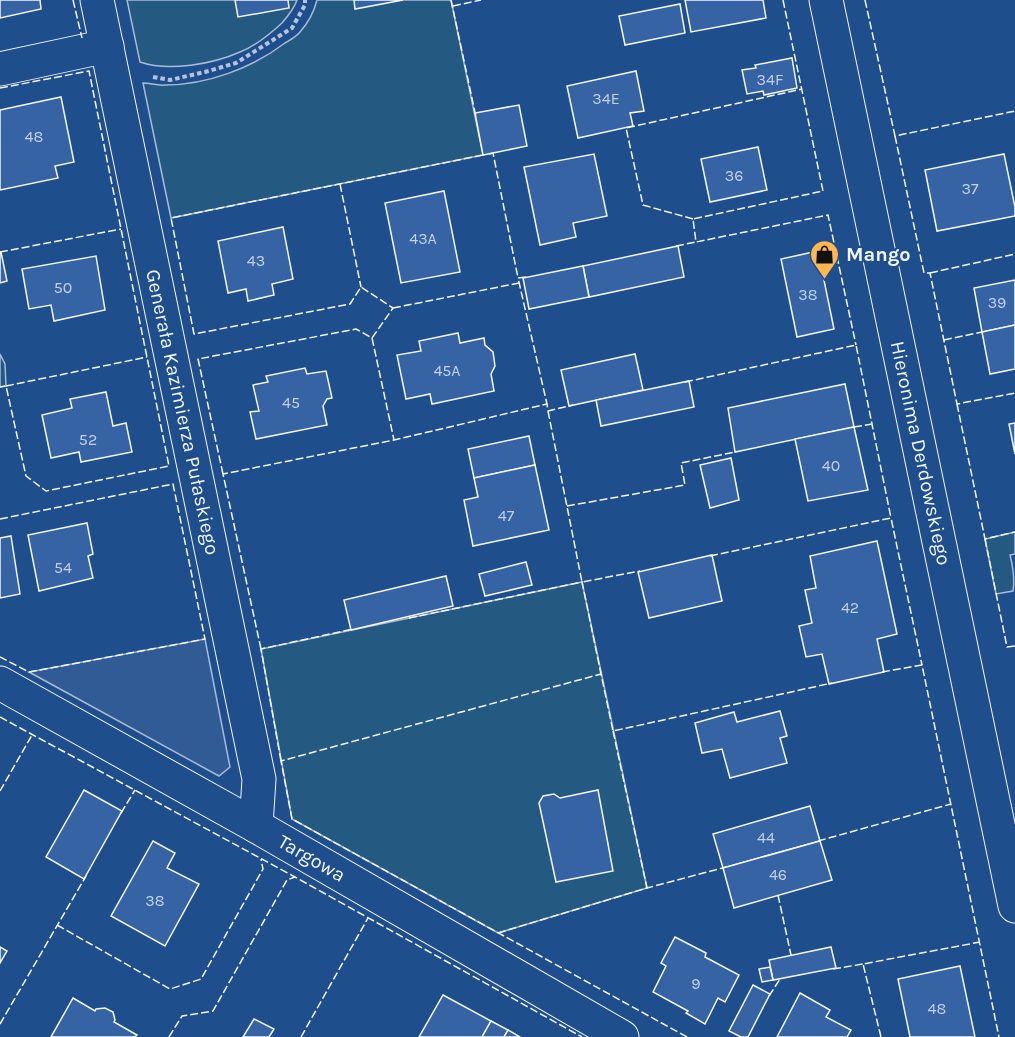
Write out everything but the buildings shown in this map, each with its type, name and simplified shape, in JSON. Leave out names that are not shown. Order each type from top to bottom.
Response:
[{"type":"street","name":"Generała Kazimierza Pułaskiego","points":[[97,0],[259,779],[256,826]]},
{"type":"street","name":"Hieronima Derdowskiego","points":[[826,0],[1015,906]]},
{"type":"street","points":[[0,69],[107,46]]},
{"type":"street","name":"Targowa","points":[[0,683],[256,826],[622,1037]]},
{"type":"path","points":[[114,81],[148,76],[170,80],[236,63],[292,28],[305,5],[305,0]]},
{"type":"shaded area","points":[[127,0],[297,0],[282,23],[246,49],[204,63],[164,66],[140,62]]},
{"type":"shaded area","points":[[317,0],[451,0],[483,155],[171,218],[143,83],[162,85],[197,82],[244,67],[297,35],[308,21]]},
{"type":"shaded area","points":[[0,354],[5,364],[6,386],[0,387]]},
{"type":"shaded area","points":[[1015,532],[1015,554],[1010,555],[1013,591],[996,594],[985,539]]},
{"type":"shaded area","points":[[582,582],[647,888],[498,933],[292,819],[261,649]]},
{"type":"shaded area","points":[[205,639],[230,767],[219,776],[29,672]]},
{"type":"fence","points":[[73,0],[82,38]]},
{"type":"fence","points":[[451,0],[476,117]]},
{"type":"fence","points":[[453,6],[481,0]]},
{"type":"fence","points":[[783,0],[823,191],[693,219],[696,242],[828,215],[856,345]]},
{"type":"fence","points":[[865,0],[895,136],[1015,111]]},
{"type":"fence","points":[[0,88],[89,71],[169,466],[46,491],[26,476],[6,386],[0,387]]},
{"type":"fence","points":[[693,219],[643,205],[626,128],[802,89]]},
{"type":"fence","points":[[895,136],[924,273],[930,273],[957,404],[1015,393]]},
{"type":"fence","points":[[223,474],[198,359],[356,329],[372,338],[393,308],[361,287],[350,304],[194,334],[171,218],[483,155],[483,153]]},
{"type":"fence","points":[[489,154],[493,153],[518,278]]},
{"type":"fence","points":[[340,184],[361,287]]},
{"type":"fence","points":[[0,252],[121,229]]},
{"type":"fence","points":[[676,246],[696,242]]},
{"type":"fence","points":[[930,273],[1015,254]]},
{"type":"fence","points":[[526,277],[518,278],[547,404]]},
{"type":"fence","points":[[393,308],[519,283]]},
{"type":"fence","points":[[944,340],[982,332]]},
{"type":"fence","points":[[372,338],[394,440]]},
{"type":"fence","points":[[685,382],[856,345],[891,518]]},
{"type":"fence","points":[[6,386],[147,357]]},
{"type":"fence","points":[[261,649],[223,474],[394,440],[547,404],[548,411],[573,405]]},
{"type":"fence","points":[[957,404],[985,539],[1015,532]]},
{"type":"fence","points":[[548,411],[582,582],[640,571]]},
{"type":"fence","points":[[854,427],[872,424]]},
{"type":"fence","points":[[567,506],[685,485],[681,463],[735,452]]},
{"type":"fence","points":[[0,519],[173,484],[205,639],[29,672],[0,657]]},
{"type":"fence","points":[[710,556],[891,518],[922,665]]},
{"type":"fence","points":[[985,539],[1007,647],[1015,646]]},
{"type":"fence","points":[[409,618],[582,582],[601,674]]},
{"type":"fence","points":[[281,761],[261,649],[353,629]]},
{"type":"fence","points":[[882,672],[922,665],[999,1037]]},
{"type":"fence","points":[[687,1037],[292,819],[281,761],[601,674],[613,731],[832,683]]},
{"type":"fence","points":[[0,717],[295,877],[582,1037]]},
{"type":"fence","points":[[613,731],[647,888]]},
{"type":"fence","points":[[0,791],[32,735]]},
{"type":"fence","points":[[121,813],[135,790]]},
{"type":"fence","points":[[818,841],[951,804]]},
{"type":"fence","points":[[57,925],[170,989],[201,979],[263,869],[261,859]]},
{"type":"fence","points":[[498,933],[726,867]]},
{"type":"fence","points":[[0,1024],[86,876]]},
{"type":"fence","points":[[169,1037],[182,1016],[213,1011],[287,880],[295,877]]},
{"type":"fence","points":[[778,895],[791,955]]},
{"type":"fence","points":[[301,1037],[368,918]]},
{"type":"fence","points":[[881,1037],[863,964],[980,942]]},
{"type":"fence","points":[[833,969],[863,964]]},
{"type":"fence","points":[[769,996],[780,979]]},
{"type":"place","name":"Mango","points":[[825,280]]}]
